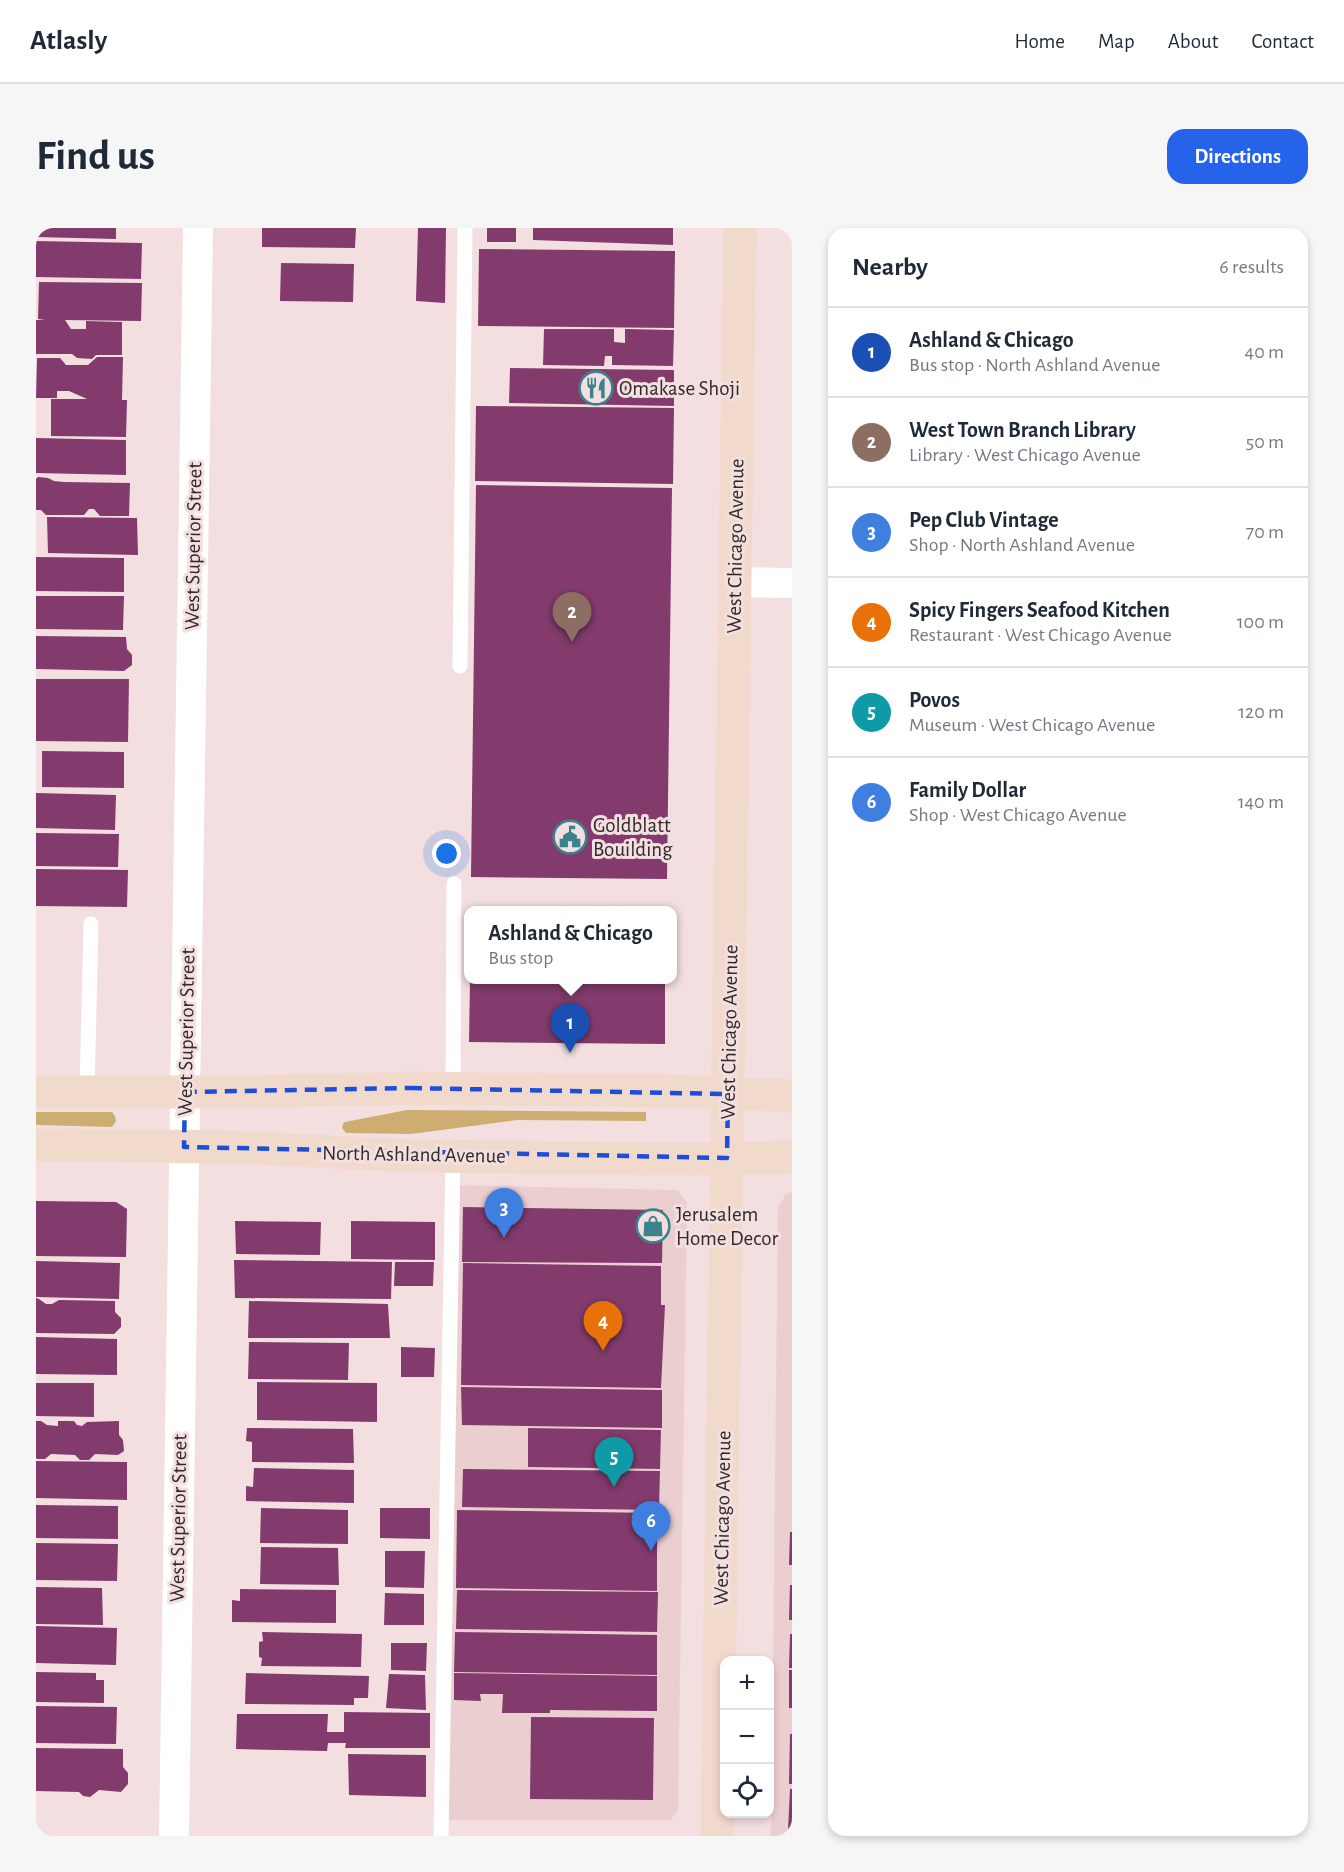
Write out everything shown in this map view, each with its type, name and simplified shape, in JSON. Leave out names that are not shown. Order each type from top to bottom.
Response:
[{"type":"main road","name":"West Chicago Avenue","points":[[717,1836],[740,228]]},
{"type":"main road","points":[[36,1092],[453,1089],[673,1091],[792,1096]]},
{"type":"main road","name":"North Ashland Avenue","points":[[36,1145],[184,1147],[414,1156],[672,1159],[792,1157]]},
{"type":"street","name":"West Superior Street","points":[[174,1836],[198,228]]},
{"type":"street","points":[[735,582],[792,583]]},
{"type":"lane","points":[[460,666],[465,228]]},
{"type":"lane","points":[[453,1089],[454,884]]},
{"type":"lane","points":[[87,1092],[91,924]]},
{"type":"lane","points":[[441,1836],[453,1156]]},
{"type":"highlighted area","points":[[410,1088],[728,1094],[727,1158],[184,1147],[185,1092]]},
{"type":"shaded area","points":[[407,1110],[646,1112],[646,1121],[517,1120],[411,1134],[346,1133],[342,1128],[345,1122]]},
{"type":"shaded area","points":[[36,1112],[112,1112],[116,1121],[112,1127],[36,1125]]},
{"type":"shaded area","points":[[448,1185],[678,1190],[687,1203],[678,1811],[670,1820],[438,1820]]},
{"type":"shaded area","points":[[792,1192],[792,1836],[771,1836],[771,1818],[774,1818],[773,1656],[778,1207],[786,1194]]},
{"type":"building","points":[[36,228],[116,228],[116,239],[36,237]]},
{"type":"building","points":[[262,228],[356,228],[355,248],[262,247]]},
{"type":"building","points":[[418,228],[446,228],[445,303],[416,301]]},
{"type":"building","points":[[487,228],[516,228],[516,242],[487,242]]},
{"type":"building","points":[[533,228],[673,228],[673,245],[533,240]]},
{"type":"building","points":[[36,241],[142,243],[141,279],[36,277]]},
{"type":"building","points":[[479,249],[675,251],[674,328],[478,326]]},
{"type":"building","points":[[281,263],[354,264],[353,302],[280,301]]},
{"type":"building","points":[[39,282],[142,283],[141,321],[65,320],[71,329],[86,329],[86,321],[122,322],[122,355],[96,355],[92,359],[77,358],[72,354],[36,354],[36,320],[45,320],[38,319]]},
{"type":"building","points":[[544,329],[614,329],[614,342],[625,343],[625,329],[674,330],[673,366],[612,365],[612,356],[605,356],[604,366],[543,365]]},
{"type":"building","points":[[97,357],[123,357],[122,400],[127,400],[126,437],[51,436],[51,399],[87,399],[69,391],[57,391],[57,398],[36,398],[37,358],[60,358],[66,365],[88,365]]},
{"type":"building","points":[[510,368],[674,370],[674,406],[509,403]]},
{"type":"building","points":[[476,406],[674,408],[673,484],[475,481]]},
{"type":"building","points":[[36,438],[126,440],[126,475],[36,473]]},
{"type":"building","points":[[38,477],[64,482],[130,483],[129,516],[100,516],[94,509],[89,509],[84,515],[46,515],[41,510],[36,510],[36,479]]},
{"type":"building","points":[[476,485],[672,488],[667,879],[471,877]]},
{"type":"building","points":[[47,517],[137,518],[138,555],[48,553]]},
{"type":"building","points":[[36,557],[124,558],[124,592],[36,591]]},
{"type":"building","points":[[36,596],[124,596],[123,630],[36,629]]},
{"type":"building","points":[[36,636],[126,637],[127,649],[132,655],[132,665],[124,671],[36,669]]},
{"type":"building","points":[[36,679],[129,679],[128,742],[36,741]]},
{"type":"building","points":[[42,751],[124,752],[124,788],[42,787]]},
{"type":"building","points":[[36,793],[116,795],[115,830],[36,828]]},
{"type":"building","points":[[36,833],[119,834],[118,867],[36,866]]},
{"type":"building","points":[[36,869],[128,870],[127,907],[36,906]]},
{"type":"building","points":[[470,984],[665,984],[665,1044],[469,1042]]},
{"type":"building","points":[[36,1201],[116,1202],[127,1209],[126,1257],[36,1256]]},
{"type":"building","points":[[463,1207],[663,1210],[662,1263],[462,1262]]},
{"type":"building","points":[[235,1221],[321,1222],[320,1255],[236,1254]]},
{"type":"building","points":[[351,1221],[435,1222],[435,1260],[351,1259]]},
{"type":"building","points":[[234,1260],[392,1262],[391,1299],[235,1298]]},
{"type":"building","points":[[36,1261],[120,1263],[119,1299],[36,1297]]},
{"type":"building","points":[[395,1262],[434,1262],[433,1286],[394,1286]]},
{"type":"building","points":[[463,1263],[661,1266],[661,1305],[665,1305],[661,1388],[461,1385]]},
{"type":"building","points":[[36,1298],[46,1304],[59,1300],[115,1301],[115,1312],[121,1318],[121,1327],[114,1334],[36,1333]]},
{"type":"building","points":[[249,1301],[388,1304],[390,1338],[248,1338]]},
{"type":"building","points":[[36,1337],[117,1339],[117,1375],[36,1374]]},
{"type":"building","points":[[249,1342],[349,1343],[348,1380],[248,1379]]},
{"type":"building","points":[[401,1347],[435,1348],[434,1377],[401,1377]]},
{"type":"building","points":[[257,1382],[377,1383],[377,1422],[257,1420]]},
{"type":"building","points":[[36,1383],[94,1383],[94,1417],[36,1416]]},
{"type":"building","points":[[461,1387],[662,1390],[662,1428],[462,1425]]},
{"type":"building","points":[[36,1421],[58,1426],[58,1421],[74,1421],[77,1425],[82,1426],[87,1422],[119,1421],[119,1435],[123,1440],[124,1451],[118,1455],[95,1454],[89,1460],[80,1460],[75,1455],[51,1454],[45,1459],[37,1459]]},
{"type":"building","points":[[247,1428],[353,1429],[354,1463],[252,1462],[252,1442],[246,1441]]},
{"type":"building","points":[[528,1428],[661,1430],[660,1469],[528,1467]]},
{"type":"building","points":[[36,1461],[127,1462],[127,1500],[36,1498]]},
{"type":"building","points":[[254,1468],[354,1470],[354,1503],[246,1501],[246,1486],[253,1487]]},
{"type":"building","points":[[463,1469],[660,1471],[659,1510],[462,1507]]},
{"type":"building","points":[[36,1505],[118,1506],[118,1539],[36,1538]]},
{"type":"building","points":[[261,1508],[348,1510],[348,1544],[260,1543]]},
{"type":"building","points":[[380,1508],[430,1508],[430,1539],[380,1538]]},
{"type":"building","points":[[457,1510],[657,1513],[657,1591],[456,1588]]},
{"type":"building","points":[[790,1532],[792,1532],[792,1565],[789,1565]]},
{"type":"building","points":[[36,1543],[118,1544],[117,1581],[36,1580]]},
{"type":"building","points":[[261,1547],[338,1548],[339,1585],[260,1584]]},
{"type":"building","points":[[385,1551],[425,1551],[424,1588],[385,1587]]},
{"type":"building","points":[[790,1585],[792,1585],[792,1620],[789,1620]]},
{"type":"building","points":[[36,1587],[102,1588],[103,1625],[36,1624]]},
{"type":"building","points":[[240,1589],[336,1590],[336,1623],[232,1622],[232,1600],[240,1601]]},
{"type":"building","points":[[457,1590],[658,1592],[657,1632],[456,1629]]},
{"type":"building","points":[[385,1593],[424,1594],[424,1625],[384,1625]]},
{"type":"building","points":[[36,1626],[117,1628],[116,1665],[36,1663]]},
{"type":"building","points":[[262,1632],[362,1634],[361,1667],[261,1666],[259,1642],[263,1641]]},
{"type":"building","points":[[455,1632],[657,1635],[657,1675],[454,1672]]},
{"type":"building","points":[[790,1634],[792,1634],[792,1668],[789,1668]]},
{"type":"building","points":[[391,1643],[427,1643],[426,1671],[391,1670]]},
{"type":"building","points":[[789,1670],[792,1670],[792,1708],[789,1708]]},
{"type":"building","points":[[36,1672],[96,1673],[96,1680],[104,1680],[104,1703],[36,1702]]},
{"type":"building","points":[[246,1673],[369,1676],[368,1698],[354,1698],[354,1705],[245,1704]]},
{"type":"building","points":[[454,1673],[657,1676],[657,1711],[550,1710],[550,1713],[502,1713],[503,1694],[480,1694],[481,1701],[454,1700]]},
{"type":"building","points":[[389,1674],[425,1675],[426,1710],[386,1708]]},
{"type":"building","points":[[36,1706],[117,1707],[116,1744],[36,1743]]},
{"type":"building","points":[[344,1712],[430,1713],[430,1748],[345,1748],[346,1743],[328,1743],[327,1751],[236,1749],[237,1714],[328,1714],[327,1732],[344,1732]]},
{"type":"building","points":[[531,1717],[654,1718],[653,1800],[530,1799]]},
{"type":"building","points":[[790,1734],[792,1734],[792,1784],[789,1784]]},
{"type":"building","points":[[36,1748],[123,1749],[123,1767],[128,1773],[128,1784],[121,1792],[99,1790],[90,1797],[83,1796],[79,1792],[36,1791]]},
{"type":"building","points":[[348,1754],[426,1755],[426,1797],[349,1795]]},
{"type":"building","points":[[790,1789],[792,1789],[792,1830],[788,1830]]},
{"type":"place","name":"Omakase Shoji","points":[[596,388]]},
{"type":"place","name":"West Town Branch Library","points":[[572,642]]},
{"type":"place","name":"Goldblatt Bouilding","points":[[570,837]]},
{"type":"place","name":"Ashland & Chicago","points":[[570,1053]]},
{"type":"place","name":"Jerusalem Home Decor","points":[[653,1226]]},
{"type":"place","name":"Pep Club Vintage","points":[[504,1238]]},
{"type":"place","name":"Spicy Fingers Seafood Kitchen","points":[[603,1351]]},
{"type":"place","name":"Povos","points":[[614,1487]]},
{"type":"place","name":"Family Dollar","points":[[651,1551]]}]
